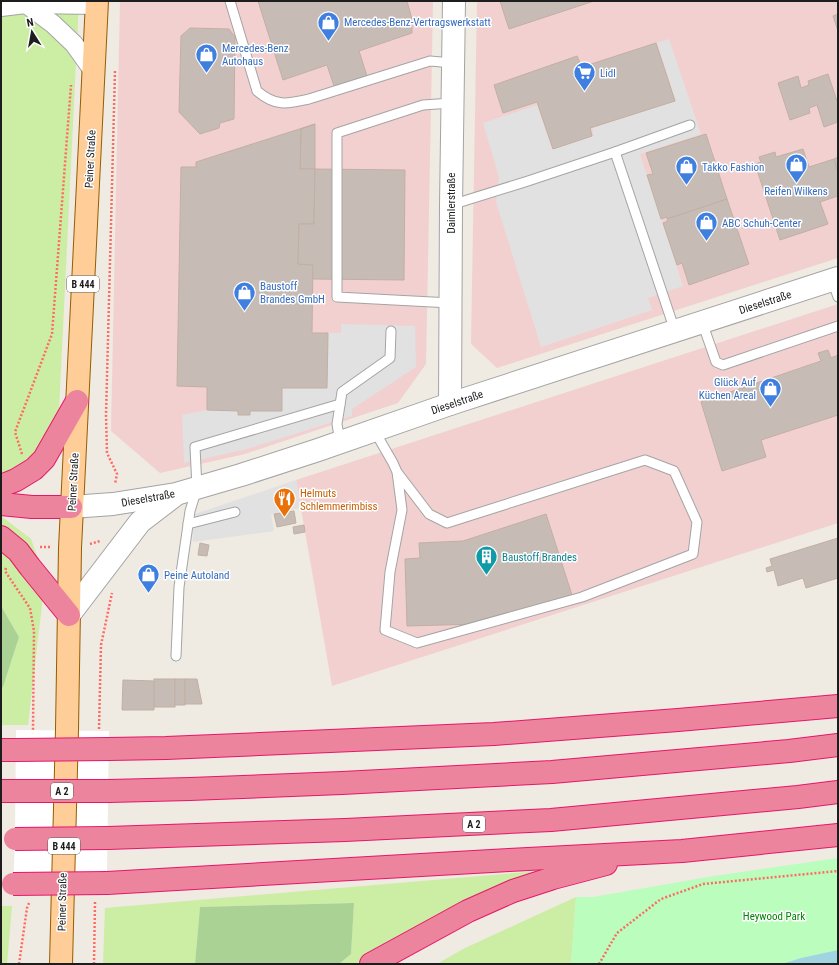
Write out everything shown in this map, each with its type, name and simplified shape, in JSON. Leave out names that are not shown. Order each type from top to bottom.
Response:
[{"type":"highway","points":[[1,486],[16,480],[34,469],[44,459],[77,401]]},
{"type":"highway","points":[[1,504],[32,508],[72,507]]},
{"type":"highway","points":[[1,537],[18,551],[69,615]]},
{"type":"highway","points":[[8,750],[174,747],[494,734],[838,706]]},
{"type":"highway","name":"A 2","points":[[8,791],[190,789],[552,772],[789,751],[838,745]]},
{"type":"highway","name":"A 2","points":[[8,839],[108,838],[345,830],[551,820],[791,798],[838,792]]},
{"type":"highway","points":[[7,884],[142,882],[682,851],[838,835]]},
{"type":"highway","points":[[370,964],[468,911],[513,891],[553,878],[603,865],[682,851]]},
{"type":"main road","name":"Peiner Straße","points":[[61,964],[70,548],[97,3]]},
{"type":"street","name":"Daimlerstraße","points":[[450,404],[454,1]]},
{"type":"street","points":[[1,7],[26,4],[97,3]]},
{"type":"street","points":[[26,4],[53,24],[74,44],[94,72]]},
{"type":"street","name":"Dieselstraße","points":[[72,507],[113,504],[176,494],[197,488],[241,475],[675,330],[836,285]]},
{"type":"street","points":[[69,615],[140,522],[176,494]]},
{"type":"lane","points":[[230,1],[257,92],[276,103],[292,103],[309,99],[430,61],[453,63]]},
{"type":"lane","points":[[451,304],[337,297],[337,133],[423,105],[452,103]]},
{"type":"lane","points":[[451,205],[615,152],[690,125]]},
{"type":"lane","points":[[615,152],[675,330]]},
{"type":"lane","points":[[702,322],[716,362],[723,365],[838,326]]},
{"type":"lane","points":[[340,442],[337,424],[342,392],[390,358],[391,331]]},
{"type":"lane","points":[[176,656],[179,587],[190,511],[197,488],[195,447],[340,404]]},
{"type":"lane","points":[[374,430],[396,472],[402,510],[390,572],[385,630],[417,643],[582,596],[694,554],[697,522],[674,471],[645,460],[447,523],[430,514],[396,472]]},
{"type":"lane","points":[[188,524],[235,512]]},
{"type":"path","points":[[116,65],[106,415],[107,453],[116,474]]},
{"type":"path","points":[[34,469],[23,456],[15,432],[52,334],[71,83]]},
{"type":"path","points":[[599,964],[617,933],[661,899],[703,884],[838,871]]},
{"type":"shaded area","points":[[120,1],[433,1],[426,364],[398,403],[245,454],[160,473],[111,431]]},
{"type":"shaded area","points":[[477,1],[838,1],[838,258],[497,368],[471,344]]},
{"type":"shaded area","points":[[669,39],[701,134],[640,154],[683,286],[648,298],[652,310],[541,347],[496,202],[499,177],[483,123],[537,105],[552,149],[594,136],[592,128],[676,101],[657,43]]},
{"type":"shaded area","points":[[838,304],[838,523],[332,686],[296,480]]},
{"type":"shaded area","points":[[341,324],[415,326],[416,367],[352,409],[352,416],[247,449],[184,463],[182,415],[207,410],[238,411],[238,415],[250,415],[250,411],[282,411],[282,388],[326,388],[328,333],[341,333]]},
{"type":"shaded area","points":[[296,480],[301,508],[271,514],[274,531],[193,542],[192,515]]},
{"type":"green space","points":[[1,1],[79,1],[59,410],[36,463],[1,483]]},
{"type":"green space","points":[[1,516],[31,539],[45,579],[28,725],[1,725],[1,688],[3,687],[19,637],[1,606]]},
{"type":"green space","points":[[1,606],[19,637],[3,687],[1,688]]},
{"type":"green space","name":"Heywood Park","points":[[838,858],[838,950],[801,958],[782,964],[571,964],[576,897],[593,897],[714,876]]},
{"type":"green space","points":[[550,870],[444,912],[355,964],[339,964],[351,954],[354,903],[200,907],[195,964],[103,964],[105,908]]},
{"type":"green space","points":[[576,897],[571,964],[437,964],[463,949]]},
{"type":"green space","points":[[354,903],[351,954],[339,964],[195,964],[200,907]]},
{"type":"green space","points":[[1,906],[12,906],[7,964],[1,964]]},
{"type":"water","points":[[838,950],[838,964],[782,964],[801,958]]},
{"type":"pier","points":[[16,730],[109,731],[107,872],[13,893]]},
{"type":"building","name":"Mercedes-Benz-Vertragswerkstatt","points":[[258,1],[407,1],[412,19],[412,33],[359,51],[367,76],[334,86],[327,65],[283,80]]},
{"type":"building","points":[[500,1],[594,1],[509,29]]},
{"type":"building","points":[[838,14],[838,31],[833,16]]},
{"type":"building","name":"Mercedes-Benz Autohaus","points":[[190,28],[229,29],[235,37],[234,119],[220,123],[219,128],[200,134],[179,112],[181,36]]},
{"type":"building","name":"Lidl","points":[[656,43],[675,101],[590,128],[592,136],[553,149],[537,102],[503,113],[494,85],[577,56],[582,67]]},
{"type":"building","points":[[828,74],[838,104],[838,122],[824,127],[817,105],[809,108],[810,113],[790,120],[778,83],[798,76],[801,88],[809,85],[808,81]]},
{"type":"building","points":[[315,124],[315,169],[300,169],[301,129]]},
{"type":"building","points":[[315,124],[301,129],[300,169],[315,169],[314,224],[299,224],[298,264],[313,265],[312,333],[328,333],[327,388],[282,388],[282,411],[250,411],[250,415],[238,415],[238,411],[207,410],[207,387],[177,386],[181,167],[196,167],[196,162]]},
{"type":"building","name":"Takko Fashion","points":[[706,134],[727,199],[667,219],[667,217],[661,219],[647,175],[653,174],[646,153]]},
{"type":"building","points":[[803,149],[809,167],[834,159],[838,172],[838,196],[820,202],[828,224],[780,240],[755,164],[761,162],[759,157],[775,152],[776,157]]},
{"type":"building","points":[[838,157],[838,172],[834,159]]},
{"type":"building","points":[[315,169],[405,170],[404,280],[313,279],[313,265],[298,264],[299,224],[314,224]]},
{"type":"building","name":"ABC Schuh-Center","points":[[727,199],[749,264],[689,285],[682,263],[677,265],[663,223],[668,221],[667,219]]},
{"type":"building","name":"Glück Auf Küchen Areal","points":[[828,350],[831,358],[838,355],[838,415],[761,440],[766,457],[722,471],[701,402],[821,361],[818,353]]},
{"type":"building","name":"Helmuts Schlemmerimbiss","points":[[294,511],[296,523],[277,527],[274,514]]},
{"type":"building","name":"Baustoff Brandes","points":[[546,514],[572,595],[478,624],[407,626],[405,559],[420,558],[419,543],[463,541]]},
{"type":"building","points":[[304,525],[305,532],[294,534],[293,527]]},
{"type":"building","points":[[838,538],[838,578],[806,588],[803,578],[778,586],[774,570],[767,572],[766,568],[772,566],[770,559]]},
{"type":"building","points":[[200,543],[209,545],[207,556],[198,555]]},
{"type":"building","points":[[154,679],[175,679],[175,707],[154,707]]},
{"type":"building","points":[[175,679],[185,679],[185,705],[175,705]]},
{"type":"building","points":[[185,679],[197,679],[202,704],[185,704]]},
{"type":"building","points":[[123,680],[154,681],[154,710],[122,710]]},
{"type":"place","name":"Mercedes-Benz-Vertragswerkstatt","points":[[328,42]]},
{"type":"place","name":"Mercedes-Benz Autohaus","points":[[207,74]]},
{"type":"place","name":"Lidl","points":[[584,92]]},
{"type":"place","name":"Reifen Wilkens","points":[[796,184]]},
{"type":"place","name":"Takko Fashion","points":[[687,186]]},
{"type":"place","name":"ABC Schuh-Center","points":[[706,242]]},
{"type":"place","name":"Baustoff Brandes GmbH","points":[[244,312]]},
{"type":"place","name":"Glück Auf Küchen Areal","points":[[771,408]]},
{"type":"place","name":"Helmuts Schlemmerimbiss","points":[[285,518]]},
{"type":"place","name":"Baustoff Brandes","points":[[486,576]]},
{"type":"place","name":"Peine Autoland","points":[[148,594]]}]
